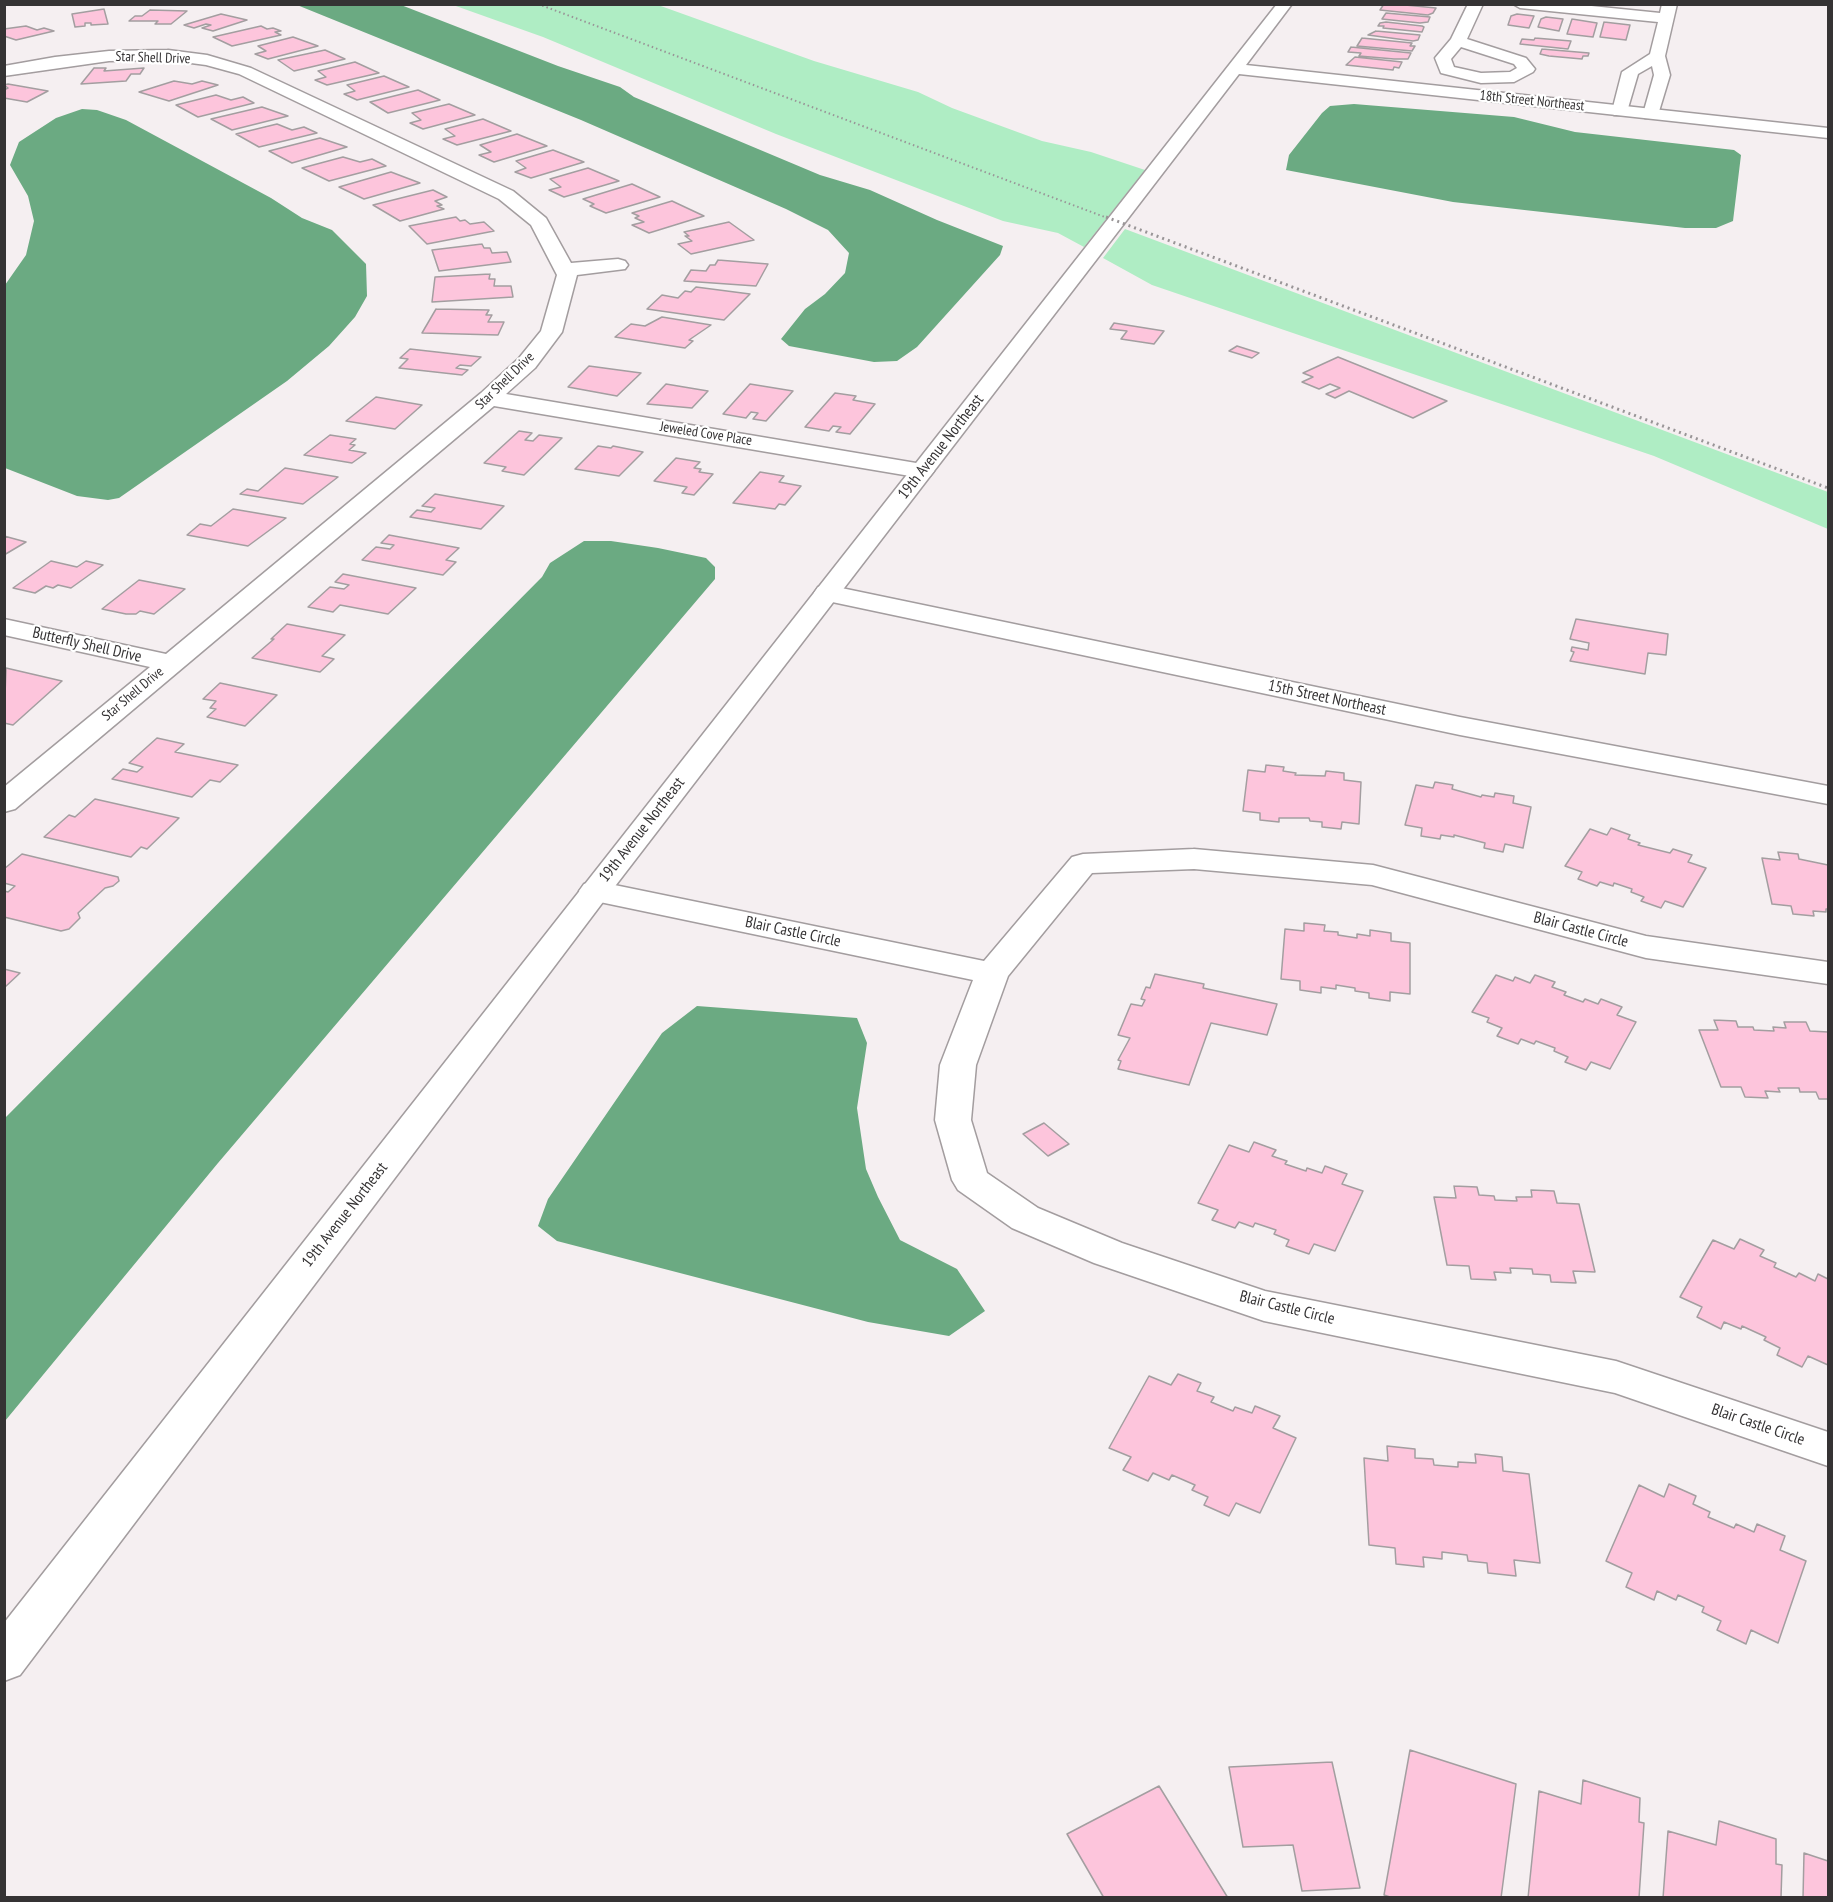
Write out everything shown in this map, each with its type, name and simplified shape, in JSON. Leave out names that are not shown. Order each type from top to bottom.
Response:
[{"type":"street","name":"19th Avenue Northeast","points":[[4,1660],[595,891],[1285,4]]},
{"type":"street","points":[[1458,41],[1476,4]]},
{"type":"street","points":[[1520,4],[1668,11],[1657,56],[1662,75],[1651,114]]},
{"type":"street","name":"Star Shell Drive","points":[[4,71],[109,56],[168,55],[207,60],[245,71],[506,195],[539,222],[567,275],[551,332],[527,363],[489,398],[4,803]]},
{"type":"street","points":[[1620,111],[1630,72],[1657,56]]},
{"type":"street","name":"18th Street Northeast","points":[[1236,69],[1828,133]]},
{"type":"street","points":[[565,270],[618,265]]},
{"type":"street","name":"Jeweled Cove Place","points":[[489,398],[922,471]]},
{"type":"street","name":"15th Street Northeast","points":[[827,593],[1460,726],[1828,795]]},
{"type":"street","name":"Butterfly Shell Drive","points":[[4,627],[169,663]]},
{"type":"street","name":"Blair Castle Circle","points":[[1828,973],[1646,947],[1373,875],[1194,859],[1083,864],[992,973],[958,1065],[953,1119],[971,1180],[1024,1218],[1108,1253],[1264,1306],[1617,1377],[1828,1449]]},
{"type":"street","name":"Blair Castle Circle","points":[[595,891],[992,973]]},
{"type":"shaded area","points":[[297,5],[401,5],[558,66],[620,87],[634,97],[820,175],[870,190],[1003,246],[1000,255],[917,347],[897,361],[874,362],[789,346],[781,339],[805,309],[825,294],[845,273],[849,253],[828,230],[786,209],[581,120]]},
{"type":"shaded area","points":[[453,5],[658,5],[814,61],[918,92],[952,108],[1042,141],[1091,152],[1145,170],[1084,247],[1058,233],[1003,221],[776,134],[543,37]]},
{"type":"shaded area","points":[[1354,104],[1514,117],[1575,132],[1734,150],[1741,155],[1733,221],[1716,228],[1685,228],[1453,202],[1286,170],[1289,155],[1322,113],[1330,106]]},
{"type":"shaded area","points":[[82,109],[97,110],[126,120],[271,198],[302,218],[332,230],[366,264],[367,296],[355,317],[329,346],[287,381],[119,498],[108,500],[77,496],[5,468],[5,285],[26,255],[34,221],[28,196],[10,165],[19,142],[56,118]]},
{"type":"shaded area","points":[[1125,229],[1828,492],[1828,529],[1654,456],[1152,285],[1103,258]]},
{"type":"shaded area","points":[[584,541],[611,541],[706,558],[715,567],[715,579],[218,1163],[5,1421],[5,1118],[542,577],[550,563]]},
{"type":"shaded area","points":[[697,1006],[857,1018],[867,1043],[857,1108],[866,1169],[878,1197],[900,1240],[957,1269],[985,1311],[949,1336],[868,1322],[557,1241],[538,1226],[548,1199],[662,1033]]},
{"type":"building","points":[[1384,4],[1436,8],[1428,15],[1380,10]]},
{"type":"building","points":[[104,9],[108,24],[85,23],[85,26],[75,27],[72,14]]},
{"type":"building","points":[[150,10],[187,11],[171,24],[155,24],[158,21],[129,21]]},
{"type":"building","points":[[1386,13],[1430,17],[1428,22],[1420,23],[1382,19]]},
{"type":"building","points":[[221,14],[247,20],[213,31],[202,28],[211,25],[206,24],[194,28],[184,25]]},
{"type":"building","points":[[1517,14],[1534,16],[1529,28],[1508,25],[1511,16]]},
{"type":"building","points":[[1546,17],[1563,19],[1559,31],[1538,27],[1541,19]]},
{"type":"building","points":[[1572,19],[1597,23],[1593,37],[1567,34]]},
{"type":"building","points":[[1386,22],[1424,27],[1422,32],[1378,26]]},
{"type":"building","points":[[1604,22],[1630,25],[1626,40],[1600,37]]},
{"type":"building","points":[[26,26],[37,30],[44,28],[54,31],[16,40],[4,36],[4,29]]},
{"type":"building","points":[[261,26],[281,31],[275,32],[281,35],[232,46],[213,37]]},
{"type":"building","points":[[1376,31],[1420,35],[1418,40],[1413,41],[1368,35]]},
{"type":"building","points":[[293,37],[318,46],[268,59],[255,54],[266,51],[258,46]]},
{"type":"building","points":[[1362,38],[1412,43],[1410,46],[1415,46],[1412,51],[1357,46]]},
{"type":"building","points":[[1535,38],[1571,41],[1568,49],[1520,44],[1522,39],[1534,40]]},
{"type":"building","points":[[1351,47],[1411,53],[1408,59],[1359,56],[1361,53],[1348,52]]},
{"type":"building","points":[[1542,49],[1589,53],[1582,59],[1540,54]]},
{"type":"building","points":[[325,50],[345,59],[294,71],[278,60]]},
{"type":"building","points":[[1355,57],[1402,62],[1399,68],[1394,67],[1393,70],[1346,65]]},
{"type":"building","points":[[355,62],[379,73],[327,85],[315,80],[326,77],[318,71]]},
{"type":"building","points":[[94,68],[106,68],[104,71],[144,68],[140,74],[131,74],[126,81],[81,84]]},
{"type":"building","points":[[384,76],[409,87],[357,100],[344,94],[355,91],[347,85]]},
{"type":"building","points":[[174,81],[192,84],[202,81],[218,85],[169,101],[139,92]]},
{"type":"building","points":[[4,85],[48,91],[27,102],[4,98],[4,90],[8,88]]},
{"type":"building","points":[[418,90],[440,100],[388,113],[370,102]]},
{"type":"building","points":[[216,95],[231,100],[243,97],[254,103],[198,117],[176,105]]},
{"type":"building","points":[[449,104],[475,115],[423,129],[410,123],[421,120],[412,113]]},
{"type":"building","points":[[262,107],[288,116],[232,130],[211,119]]},
{"type":"building","points":[[483,119],[511,131],[457,145],[443,139],[455,136],[445,129]]},
{"type":"building","points":[[277,124],[292,130],[304,127],[317,133],[259,147],[236,134]]},
{"type":"building","points":[[517,134],[547,146],[494,162],[479,155],[491,152],[480,145]]},
{"type":"building","points":[[320,138],[347,147],[292,163],[269,151]]},
{"type":"building","points":[[553,150],[584,162],[531,178],[515,172],[526,168],[516,161]]},
{"type":"building","points":[[343,157],[360,162],[372,159],[386,166],[329,181],[302,168]]},
{"type":"building","points":[[588,168],[619,181],[564,197],[549,190],[561,187],[550,179]]},
{"type":"building","points":[[391,172],[420,183],[364,199],[339,187]]},
{"type":"building","points":[[632,184],[660,197],[606,213],[590,206],[594,204],[583,199]]},
{"type":"building","points":[[433,190],[447,197],[435,201],[442,205],[437,206],[444,209],[400,221],[373,205]]},
{"type":"building","points":[[672,201],[704,216],[649,233],[632,225],[644,222],[635,218],[639,216],[632,213]]},
{"type":"building","points":[[456,217],[470,224],[484,222],[494,231],[427,244],[409,226]]},
{"type":"building","points":[[729,222],[754,240],[691,254],[678,244],[692,241],[685,236],[689,236],[684,232]]},
{"type":"building","points":[[482,244],[484,248],[490,248],[492,253],[507,252],[511,262],[439,271],[432,250]]},
{"type":"building","points":[[718,260],[768,264],[756,286],[684,281],[691,270],[706,271]]},
{"type":"building","points":[[490,274],[489,279],[495,279],[494,286],[511,286],[513,297],[432,302],[435,277]]},
{"type":"building","points":[[696,287],[750,294],[724,320],[647,309],[662,295],[678,298],[685,291],[691,292]]},
{"type":"building","points":[[436,309],[489,310],[486,315],[492,315],[488,322],[504,322],[498,335],[422,333]]},
{"type":"building","points":[[662,317],[711,325],[689,340],[693,341],[685,348],[615,337],[631,324],[645,326]]},
{"type":"building","points":[[1114,323],[1164,331],[1154,344],[1121,339],[1127,331],[1110,329]]},
{"type":"building","points":[[1237,346],[1259,353],[1252,358],[1229,351]]},
{"type":"building","points":[[410,349],[481,357],[471,366],[460,365],[456,368],[468,370],[462,375],[399,368],[408,359],[400,358]]},
{"type":"building","points":[[1338,357],[1447,401],[1413,418],[1349,391],[1335,398],[1326,394],[1340,388],[1330,384],[1319,389],[1302,382],[1313,377],[1303,373]]},
{"type":"building","points":[[589,366],[641,373],[617,396],[568,387]]},
{"type":"building","points":[[666,384],[708,391],[692,408],[647,404]]},
{"type":"building","points":[[750,384],[793,391],[766,421],[753,419],[758,413],[751,412],[746,418],[723,414]]},
{"type":"building","points":[[835,393],[856,396],[853,400],[875,404],[850,434],[836,432],[841,427],[833,426],[829,431],[805,427]]},
{"type":"building","points":[[376,397],[422,405],[395,429],[346,421]]},
{"type":"building","points":[[519,431],[532,433],[525,440],[533,441],[539,435],[562,438],[524,475],[502,471],[506,467],[484,463]]},
{"type":"building","points":[[330,435],[356,439],[350,444],[355,445],[349,450],[366,453],[352,463],[304,455]]},
{"type":"building","points":[[598,446],[611,448],[613,446],[643,452],[619,476],[575,469]]},
{"type":"building","points":[[676,458],[700,462],[694,468],[701,469],[699,472],[713,474],[694,495],[682,493],[687,487],[654,481]]},
{"type":"building","points":[[285,468],[338,477],[303,504],[240,494],[247,489],[258,491]]},
{"type":"building","points":[[760,472],[784,476],[779,482],[801,486],[785,505],[779,504],[775,509],[733,503]]},
{"type":"building","points":[[435,494],[504,506],[481,529],[410,517],[417,510],[431,512],[435,508],[422,506]]},
{"type":"building","points":[[233,509],[286,518],[248,546],[187,535],[200,524],[211,526]]},
{"type":"building","points":[[389,535],[459,548],[446,560],[456,562],[443,575],[362,560],[376,547],[390,549],[394,545],[381,543]]},
{"type":"building","points":[[4,536],[26,542],[4,555]]},
{"type":"building","points":[[51,561],[77,567],[86,561],[103,565],[71,588],[58,585],[53,588],[46,586],[35,593],[13,588]]},
{"type":"building","points":[[343,574],[416,588],[388,614],[340,605],[333,612],[308,607],[330,587],[344,589],[349,585],[335,582]]},
{"type":"building","points":[[139,580],[185,589],[154,614],[140,611],[136,614],[126,614],[102,609]]},
{"type":"building","points":[[1576,619],[1668,634],[1666,655],[1648,653],[1645,674],[1570,661],[1574,652],[1571,651],[1572,647],[1588,650],[1589,643],[1570,639]]},
{"type":"building","points":[[287,624],[345,635],[322,656],[334,659],[320,672],[252,658]]},
{"type":"building","points":[[6,668],[62,681],[13,725],[4,723]]},
{"type":"building","points":[[220,683],[277,695],[245,726],[207,717],[216,709],[210,708],[216,701],[203,699]]},
{"type":"building","points":[[157,738],[184,744],[175,752],[238,765],[220,782],[210,780],[192,797],[112,779],[123,769],[137,772],[143,767],[129,763]]},
{"type":"building","points":[[1266,765],[1284,767],[1283,771],[1296,773],[1295,775],[1325,776],[1326,771],[1344,773],[1344,780],[1361,782],[1359,824],[1342,822],[1341,829],[1322,827],[1322,822],[1310,821],[1309,818],[1279,818],[1279,822],[1260,820],[1260,813],[1243,811],[1248,770],[1265,772]]},
{"type":"building","points":[[1435,782],[1453,785],[1452,789],[1481,797],[1482,795],[1494,797],[1495,793],[1514,796],[1513,803],[1531,807],[1523,848],[1505,844],[1503,852],[1484,848],[1485,843],[1454,835],[1454,837],[1441,835],[1440,839],[1421,836],[1422,828],[1405,825],[1416,785],[1433,788]]},
{"type":"building","points":[[95,799],[179,818],[147,849],[141,847],[131,857],[44,837],[69,815],[75,817]]},
{"type":"building","points":[[1611,828],[1630,835],[1628,839],[1640,843],[1638,845],[1670,853],[1673,849],[1692,855],[1688,862],[1706,868],[1683,907],[1665,901],[1661,908],[1641,901],[1644,897],[1631,892],[1632,889],[1614,883],[1613,886],[1600,882],[1597,886],[1578,879],[1582,872],[1565,866],[1590,829],[1607,835]]},
{"type":"building","points":[[1778,852],[1798,854],[1799,859],[1828,865],[1828,909],[1826,912],[1813,911],[1814,916],[1793,914],[1791,906],[1772,904],[1762,858],[1780,860]]},
{"type":"building","points":[[22,854],[118,877],[119,881],[105,888],[78,913],[80,918],[69,929],[61,931],[4,917],[4,891],[8,892],[15,886],[4,883],[4,869]]},
{"type":"building","points":[[1304,923],[1325,925],[1324,931],[1338,932],[1338,935],[1357,938],[1357,934],[1370,936],[1370,930],[1391,933],[1391,941],[1410,943],[1410,994],[1390,992],[1390,1001],[1369,998],[1369,993],[1336,985],[1336,989],[1321,987],[1321,993],[1300,990],[1300,981],[1281,979],[1285,929],[1304,931]]},
{"type":"building","points":[[4,969],[20,973],[4,988]]},
{"type":"building","points":[[1155,974],[1204,984],[1203,988],[1277,1004],[1267,1035],[1211,1023],[1189,1085],[1118,1069],[1121,1061],[1118,1060],[1130,1038],[1118,1035],[1131,1004],[1142,1006],[1145,1000],[1141,999],[1146,987],[1150,988]]},
{"type":"building","points":[[1496,975],[1513,981],[1515,977],[1530,983],[1535,975],[1555,982],[1552,987],[1566,992],[1564,995],[1583,1002],[1585,999],[1598,1004],[1601,999],[1622,1007],[1617,1015],[1636,1022],[1610,1069],[1591,1062],[1586,1070],[1565,1062],[1568,1057],[1554,1051],[1555,1048],[1536,1041],[1534,1044],[1521,1039],[1518,1044],[1497,1036],[1502,1028],[1487,1022],[1489,1018],[1472,1012]]},
{"type":"building","points":[[1714,1020],[1736,1021],[1738,1027],[1774,1031],[1773,1027],[1786,1028],[1784,1022],[1806,1022],[1810,1031],[1828,1032],[1828,1099],[1819,1099],[1816,1092],[1800,1092],[1799,1088],[1778,1088],[1780,1092],[1765,1091],[1768,1098],[1745,1097],[1741,1087],[1721,1087],[1699,1030],[1718,1030]]},
{"type":"building","points":[[1044,1123],[1069,1144],[1048,1156],[1023,1134]]},
{"type":"building","points":[[1254,1142],[1276,1150],[1272,1156],[1287,1161],[1285,1164],[1306,1171],[1307,1168],[1322,1173],[1325,1166],[1347,1174],[1342,1184],[1363,1191],[1335,1251],[1314,1244],[1309,1254],[1286,1246],[1289,1240],[1274,1234],[1276,1230],[1255,1223],[1253,1227],[1239,1222],[1235,1228],[1212,1220],[1218,1210],[1198,1203],[1229,1145],[1249,1152]]},
{"type":"building","points":[[1454,1186],[1477,1187],[1479,1195],[1494,1196],[1495,1200],[1517,1201],[1516,1197],[1532,1197],[1531,1190],[1554,1191],[1557,1203],[1579,1204],[1595,1272],[1573,1271],[1576,1283],[1551,1282],[1550,1275],[1533,1274],[1532,1269],[1510,1268],[1511,1273],[1494,1272],[1496,1280],[1471,1279],[1469,1266],[1447,1265],[1434,1197],[1456,1198]]},
{"type":"building","points":[[1740,1239],[1764,1250],[1760,1256],[1776,1263],[1774,1267],[1796,1277],[1799,1273],[1815,1281],[1818,1274],[1828,1279],[1828,1365],[1808,1356],[1802,1367],[1777,1355],[1780,1348],[1764,1340],[1766,1337],[1742,1326],[1741,1329],[1724,1322],[1721,1329],[1697,1317],[1702,1307],[1680,1297],[1713,1240],[1734,1249]]},
{"type":"building","points":[[1178,1374],[1201,1383],[1197,1391],[1214,1397],[1211,1402],[1233,1411],[1235,1407],[1252,1413],[1255,1406],[1280,1416],[1273,1428],[1296,1438],[1260,1513],[1236,1503],[1229,1516],[1204,1505],[1208,1497],[1192,1490],[1195,1485],[1172,1475],[1169,1480],[1153,1473],[1148,1481],[1123,1470],[1131,1457],[1109,1448],[1149,1376],[1171,1385]]},
{"type":"building","points":[[1387,1446],[1415,1449],[1415,1458],[1433,1459],[1434,1465],[1458,1467],[1458,1462],[1476,1463],[1475,1454],[1502,1457],[1503,1471],[1529,1474],[1540,1563],[1514,1560],[1516,1576],[1488,1573],[1487,1563],[1468,1561],[1467,1555],[1442,1552],[1442,1559],[1423,1557],[1424,1567],[1396,1564],[1395,1548],[1369,1545],[1364,1458],[1388,1461]]},
{"type":"building","points":[[1669,1484],[1696,1496],[1693,1504],[1710,1512],[1708,1517],[1734,1528],[1736,1524],[1754,1532],[1757,1524],[1785,1536],[1780,1550],[1806,1561],[1778,1643],[1751,1630],[1746,1644],[1717,1630],[1721,1621],[1702,1612],[1704,1607],[1678,1595],[1676,1600],[1657,1591],[1654,1600],[1626,1587],[1632,1573],[1606,1561],[1639,1485],[1664,1497]]},
{"type":"building","points":[[1410,1750],[1516,1784],[1501,1898],[1393,1898],[1384,1895]]},
{"type":"building","points":[[1332,1762],[1360,1888],[1302,1891],[1293,1845],[1243,1847],[1229,1767]]},
{"type":"building","points":[[1583,1780],[1640,1798],[1639,1822],[1644,1823],[1639,1898],[1528,1898],[1539,1791],[1581,1804]]},
{"type":"building","points":[[1159,1786],[1228,1898],[1104,1898],[1067,1834]]},
{"type":"building","points":[[1719,1821],[1776,1839],[1776,1864],[1782,1865],[1781,1898],[1663,1898],[1668,1831],[1716,1845]]},
{"type":"building","points":[[1804,1853],[1828,1861],[1828,1898],[1803,1898]]},
{"type":"railway","points":[[538,4],[1110,219]]},
{"type":"railway","points":[[1106,217],[1828,488]]}]
